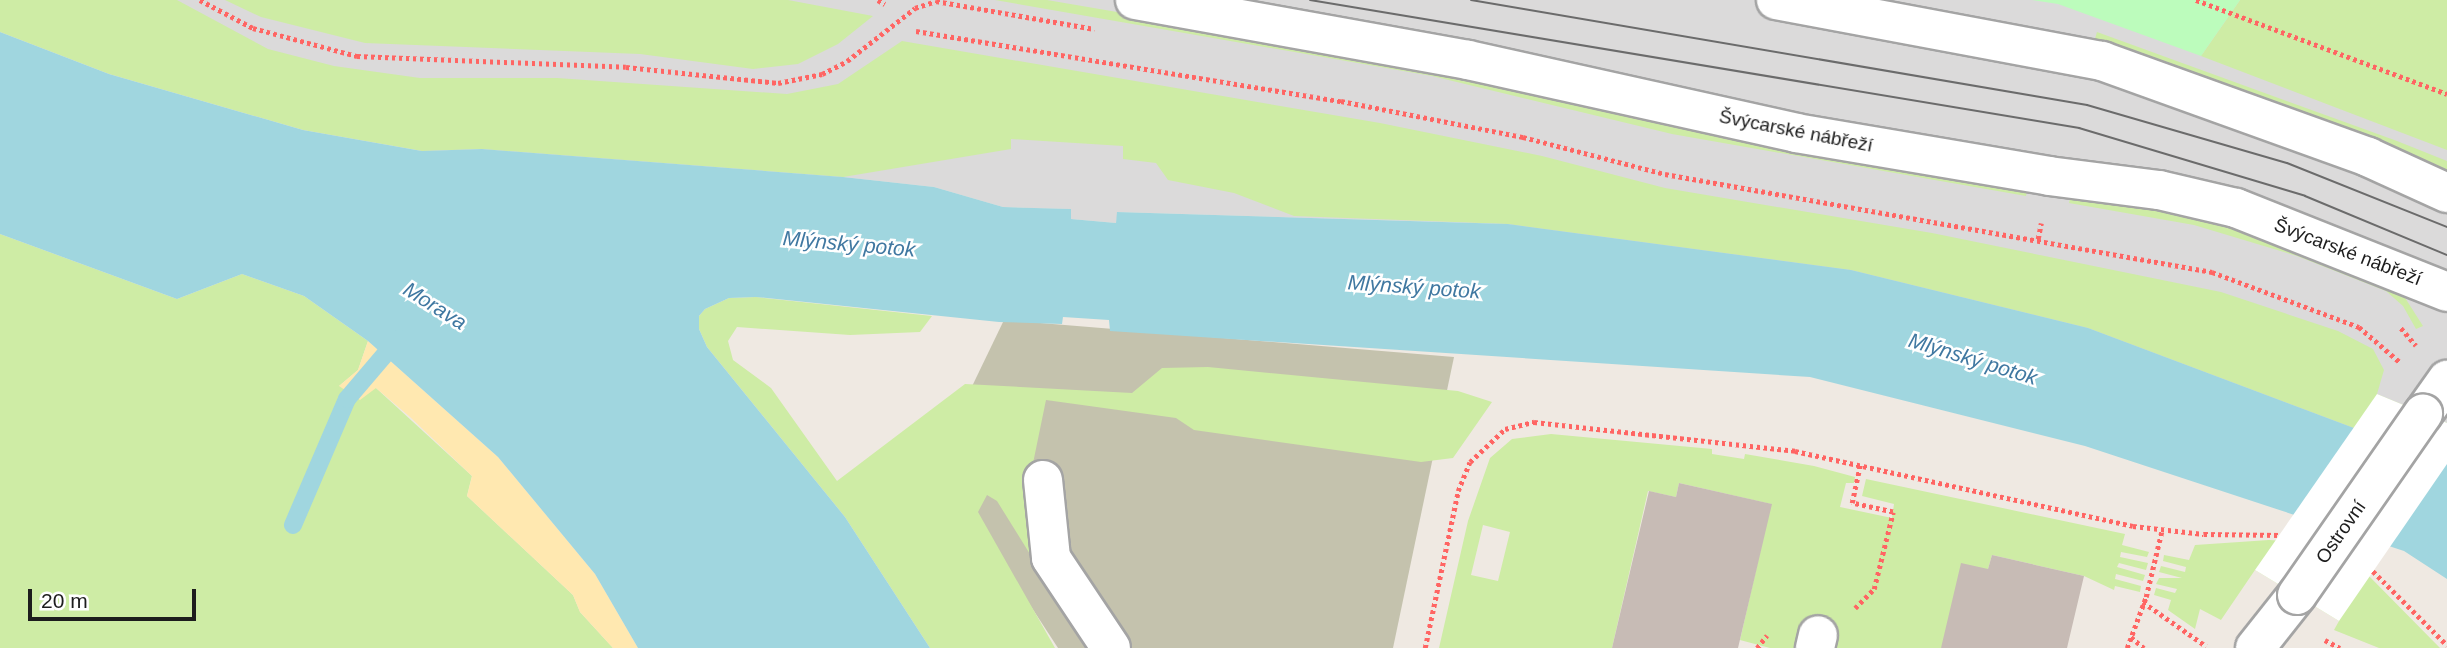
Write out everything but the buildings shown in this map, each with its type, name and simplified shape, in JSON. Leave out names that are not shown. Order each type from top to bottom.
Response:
[{"type":"street","name":"Švýcarské nábřeží","points":[[1135,0],[1468,60],[1796,133],[2049,176],[2159,190],[2236,208],[2447,292]]},
{"type":"street","points":[[1776,0],[2102,61],[2368,157],[2447,193]]},
{"type":"street","name":"Ostrovní","points":[[2263,645],[2447,380]]},
{"type":"street","points":[[1043,480],[1051,558],[1111,648]]},
{"type":"path","points":[[200,0],[253,28],[357,56],[626,67],[778,83],[801,81],[847,61],[901,17]]},
{"type":"path","points":[[878,0],[885,4]]},
{"type":"path","points":[[2196,0],[2447,94]]},
{"type":"path","points":[[916,31],[1341,101],[1523,137],[1665,174],[2212,272],[2359,327],[2404,365]]},
{"type":"path","points":[[1426,648],[1458,491],[1470,462],[1505,429],[1534,422],[1597,425],[1795,451],[2162,530],[2204,534]]},
{"type":"path","points":[[1860,465],[1852,503],[1893,512]]},
{"type":"path","points":[[2127,648],[2143,602],[2162,530]]},
{"type":"path","points":[[2143,602],[2210,648]]},
{"type":"path","points":[[2317,635],[2340,648]]},
{"type":"path","points":[[2131,637],[2144,648]]},
{"type":"shaded area","points":[[104,0],[2447,0],[2447,463],[1508,224],[1118,212],[1116,223],[1071,219],[1070,209],[1003,207],[934,187],[843,177],[482,149],[422,151]]},
{"type":"shaded area","points":[[1004,320],[1454,357],[1393,648],[1058,648],[936,461]]},
{"type":"green space","points":[[0,0],[177,0],[268,49],[334,66],[420,78],[557,78],[787,94],[838,84],[902,41],[1380,123],[1542,156],[1665,188],[1932,233],[2221,292],[2338,331],[2373,349],[2384,370],[2377,394],[2447,423],[2447,463],[2088,328],[1851,270],[1508,224],[1294,216],[1234,193],[1168,180],[1156,163],[1123,159],[1123,146],[1011,139],[1011,149],[843,177],[482,149],[422,151],[303,130],[109,74],[0,32]]},
{"type":"green space","points":[[225,0],[788,0],[873,16],[838,44],[798,64],[753,69],[640,54],[365,43],[261,17]]},
{"type":"green space","points":[[995,0],[1047,0],[1386,58],[2028,187],[2026,196],[1672,134],[1432,76]]},
{"type":"green space","points":[[2032,0],[2240,0],[2201,56],[2058,4]]},
{"type":"green space","points":[[2240,0],[2447,0],[2447,150],[2201,56]]},
{"type":"green space","points":[[2097,32],[2447,161],[2447,175],[2094,42]]},
{"type":"green space","points":[[2071,194],[2241,225],[2402,293],[2423,326],[2416,329],[2403,306],[2386,291],[2297,256],[2194,225],[2069,203]]},
{"type":"green space","points":[[0,234],[177,299],[242,274],[304,296],[368,341],[358,370],[339,386],[376,388],[472,476],[467,496],[573,595],[580,612],[613,648],[0,648]]},
{"type":"green space","points":[[756,297],[932,316],[920,332],[850,335],[737,327],[728,341],[733,360],[771,388],[837,481],[965,384],[1132,393],[1162,368],[1208,367],[1458,391],[1492,402],[1453,458],[1421,462],[1194,430],[1176,418],[1046,400],[1031,473],[1033,559],[997,501],[987,495],[978,512],[1055,648],[930,648],[845,517],[707,347],[699,329],[699,316],[705,309],[729,298]]},
{"type":"green space","points":[[1551,434],[1712,449],[1712,454],[1744,459],[1745,454],[1814,466],[1855,477],[1854,483],[1846,483],[1840,507],[1892,518],[1894,504],[1862,496],[1866,479],[2125,534],[2122,545],[2149,552],[2147,557],[2121,552],[2120,557],[2148,563],[2146,570],[2119,563],[2117,567],[2145,575],[2143,581],[2116,574],[2115,579],[2141,586],[2140,592],[2115,586],[2114,590],[2084,576],[1992,555],[1988,569],[1941,648],[1770,648],[1740,640],[1771,504],[1679,483],[1676,497],[1648,491],[1612,648],[1439,648],[1468,521],[1490,458],[1512,439]],"holes":[[[1483,525],[1510,532],[1498,581],[1471,575]]]},
{"type":"green space","points":[[2269,540],[2298,542],[2368,575],[2440,648],[2379,648],[2334,630],[2339,621],[2255,570],[2221,620],[2200,609],[2195,629],[2168,610],[2171,600],[2154,595],[2156,588],[2175,593],[2177,589],[2156,584],[2159,578],[2182,578],[2159,572],[2161,566],[2185,572],[2186,567],[2163,561],[2164,555],[2189,560],[2195,545]]},
{"type":"sand","points":[[368,341],[498,457],[595,574],[638,648],[613,648],[580,612],[573,595],[467,496],[472,476],[410,417],[376,388],[360,400],[339,386],[358,370]]},
{"type":"water","points":[[0,32],[109,74],[303,130],[422,151],[482,149],[843,177],[934,187],[1003,207],[1071,209],[1071,219],[1116,223],[1117,212],[1508,224],[1851,270],[2088,328],[2447,463],[2447,579],[2404,551],[2085,446],[1810,377],[1110,331],[1109,320],[1063,317],[1062,324],[999,322],[756,297],[729,298],[705,309],[699,316],[699,329],[707,347],[845,517],[930,648],[638,648],[595,574],[498,457],[368,341],[304,296],[242,274],[177,299],[0,234]]},
{"type":"pier","points":[[2377,394],[2447,423],[2447,464],[2339,621],[2255,570]]},
{"type":"waterway","points":[[293,525],[347,399],[398,339]]},
{"type":"tram line","points":[[1310,0],[2079,128],[2305,196],[2447,255]]},
{"type":"tram line","points":[[1471,0],[2087,105],[2287,163],[2447,227]]},
{"type":"water label","name":"Mlýnský potok","points":[[849,244]]},
{"type":"water label","name":"Mlýnský potok","points":[[1414,287]]},
{"type":"water label","name":"Morava","points":[[435,306]]},
{"type":"water label","name":"Mlýnský potok","points":[[1973,359]]}]
